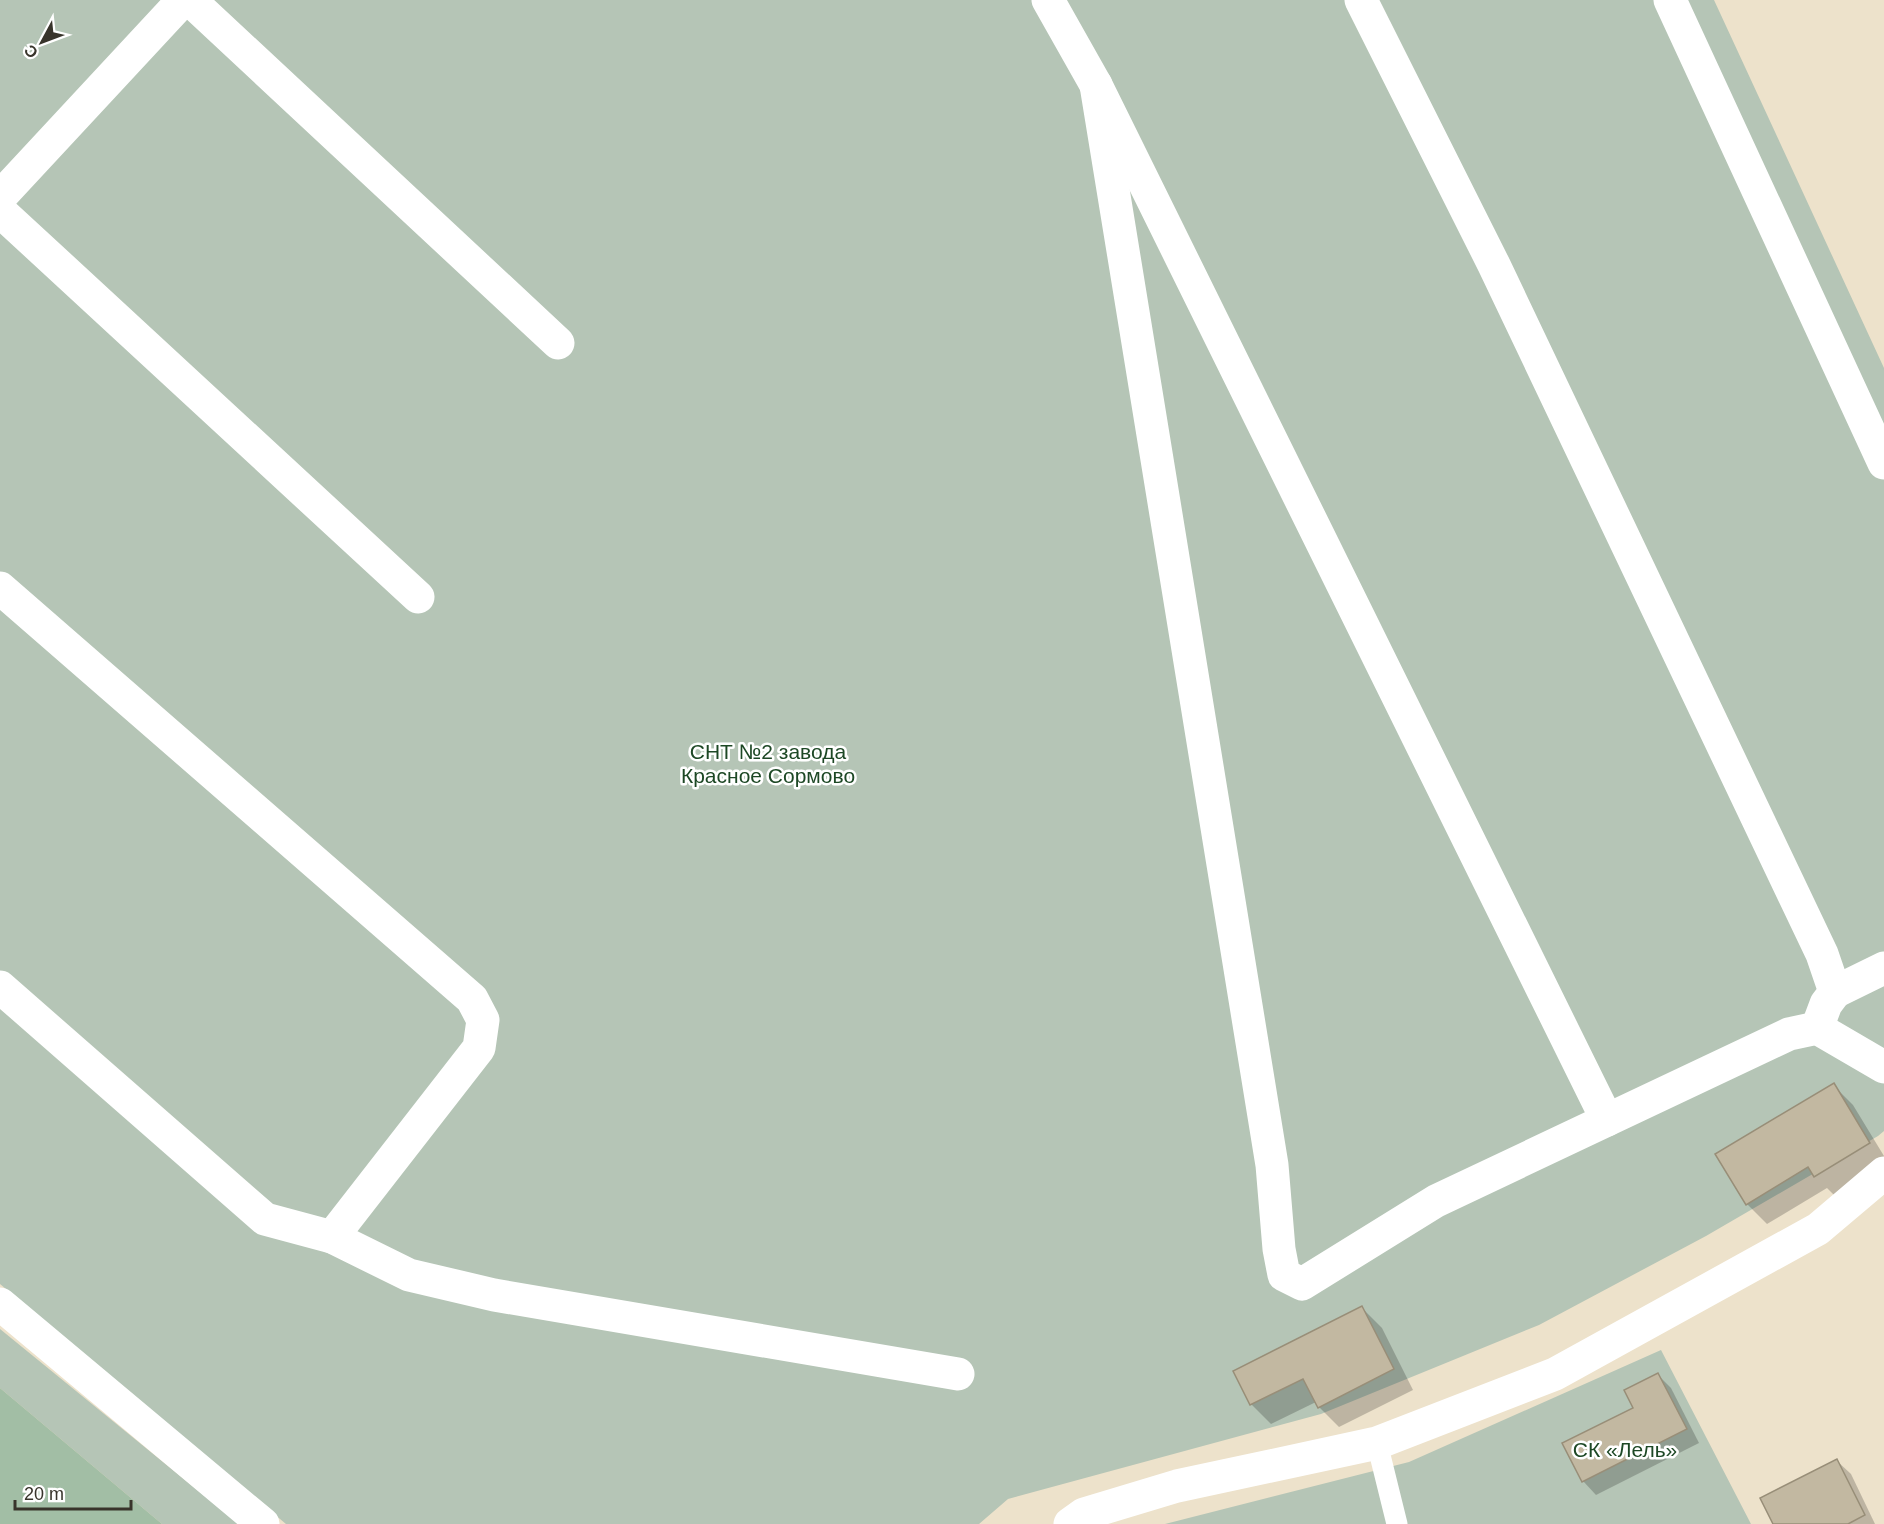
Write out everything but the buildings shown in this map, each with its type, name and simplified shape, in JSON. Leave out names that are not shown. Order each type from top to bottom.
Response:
[{"type":"street","points":[[0,197],[183,0]]},
{"type":"street","points":[[190,0],[558,343]]},
{"type":"street","points":[[1048,0],[1096,85],[1607,1120]]},
{"type":"street","points":[[1361,0],[1505,286],[1822,954],[1835,992]]},
{"type":"street","points":[[1670,0],[1884,463]]},
{"type":"street","points":[[1096,85],[1272,1165],[1279,1249],[1284,1275],[1302,1284],[1436,1201],[1789,1034],[1817,1028],[1884,1067]]},
{"type":"street","points":[[0,211],[418,597]]},
{"type":"street","points":[[0,588],[472,999],[483,1020],[479,1048],[332,1237]]},
{"type":"street","points":[[1817,1028],[1826,1004],[1835,992],[1884,968]]},
{"type":"street","points":[[0,987],[265,1219],[332,1237],[409,1275],[494,1295],[958,1374]]},
{"type":"street","points":[[1070,1524],[1084,1514],[1177,1486],[1377,1443],[1555,1374],[1818,1229],[1884,1173]]},
{"type":"street","points":[[0,1304],[263,1524]]},
{"type":"lane","points":[[1377,1443],[1397,1524]]},
{"type":"green space","name":"СНТ №2 завода Красное Сормово","points":[[0,0],[1714,0],[1884,368],[1884,1131],[1706,1236],[1539,1325],[1321,1414],[1008,1499],[979,1524],[286,1524],[0,1284]]},
{"type":"green space","points":[[0,1329],[239,1524],[162,1524],[0,1388]]},
{"type":"green space","name":"СК «Лель»","points":[[1661,1350],[1751,1524],[1165,1524],[1409,1462]]},
{"type":"green space","points":[[0,1388],[162,1524],[0,1524]]}]
